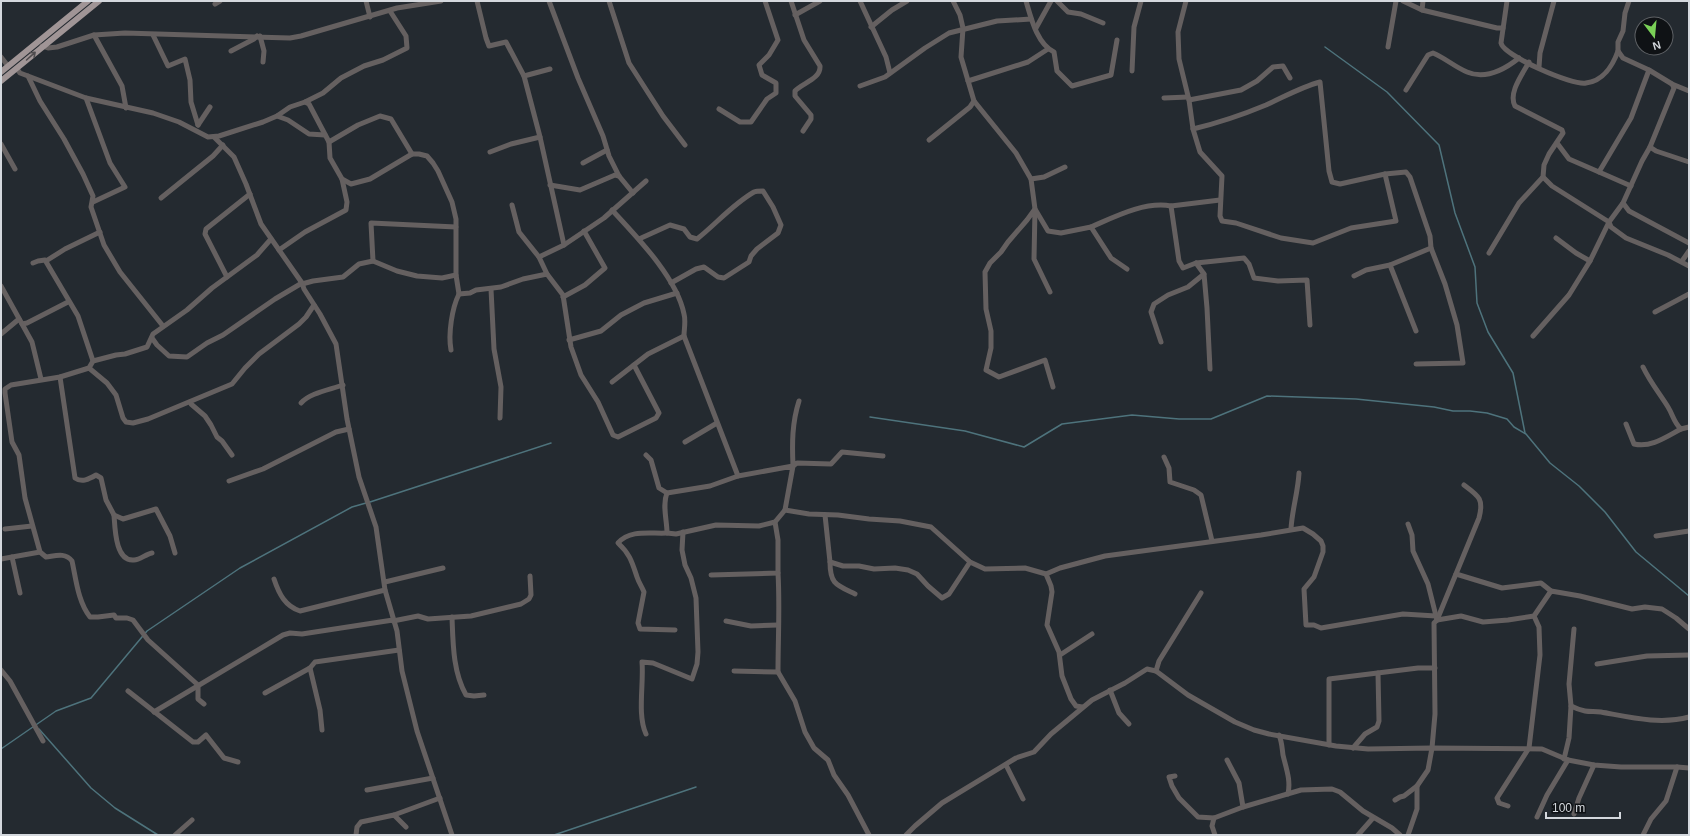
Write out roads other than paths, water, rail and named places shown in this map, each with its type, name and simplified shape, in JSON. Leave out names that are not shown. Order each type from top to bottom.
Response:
[{"type":"main road","points":[[1,81],[99,1]]},
{"type":"main road","points":[[1,72],[83,2]]},
{"type":"street","points":[[366,1],[370,17]]},
{"type":"street","points":[[42,46],[48,48],[57,47],[94,36],[125,33],[153,35],[301,36],[390,11],[405,4],[441,1]]},
{"type":"street","points":[[477,1],[486,38],[490,46],[506,42],[524,76],[540,137],[564,244]]},
{"type":"street","points":[[549,1],[578,78],[604,136],[607,150],[618,176],[633,193]]},
{"type":"street","points":[[609,1],[629,63],[663,116],[685,145]]},
{"type":"street","points":[[719,109],[740,122],[751,122],[767,99],[776,93],[776,83],[762,75],[759,65],[769,55],[778,40],[765,1]]},
{"type":"street","points":[[790,1],[804,40],[818,62],[820,70],[814,78],[800,86],[795,91],[795,96],[811,115],[811,119],[803,131]]},
{"type":"street","points":[[795,15],[820,1]]},
{"type":"street","points":[[860,1],[886,57],[890,73]]},
{"type":"street","points":[[871,27],[892,10],[907,1]]},
{"type":"street","points":[[953,1],[960,15],[963,28],[961,57],[974,101],[1016,153],[1031,179],[1035,209],[1034,259],[1050,292]]},
{"type":"street","points":[[1026,1],[1031,18],[1039,36],[1048,49],[1054,52],[1058,71],[1072,86],[1111,75],[1117,40]]},
{"type":"street","points":[[1036,28],[1051,1]]},
{"type":"street","points":[[1057,1],[1068,12],[1081,14],[1103,24]]},
{"type":"street","points":[[1132,71],[1134,27],[1141,1]]},
{"type":"street","points":[[1186,1],[1178,32],[1179,59],[1189,98],[1193,129],[1200,152],[1222,176],[1220,200],[1220,216],[1222,221],[1236,223],[1280,238],[1313,243],[1351,228],[1396,221],[1385,174]]},
{"type":"street","points":[[1388,47],[1396,1]]},
{"type":"street","points":[[1403,1],[1422,10],[1497,28],[1503,28]]},
{"type":"street","points":[[1422,10],[1423,1]]},
{"type":"street","points":[[1507,1],[1502,47],[1519,58],[1564,80],[1578,83],[1587,83],[1596,80],[1607,72],[1613,64],[1618,51],[1618,42],[1623,32],[1625,13],[1629,1]]},
{"type":"street","points":[[1539,68],[1540,53],[1554,1]]},
{"type":"street","points":[[153,35],[168,66],[185,59],[190,80],[191,102],[198,127],[208,137],[217,137],[277,116],[290,107],[305,102],[323,93],[341,78],[364,66],[383,60],[407,48],[406,36],[390,11]]},
{"type":"street","points":[[860,86],[885,77],[943,37],[963,28],[996,21],[1031,18]]},
{"type":"street","points":[[94,36],[122,86],[126,108]]},
{"type":"street","points":[[231,51],[259,36]]},
{"type":"street","points":[[259,36],[264,51],[263,62]]},
{"type":"street","points":[[968,81],[1028,62],[1048,49]]},
{"type":"street","points":[[1618,51],[1623,58],[1649,70],[1672,84],[1689,90]]},
{"type":"street","points":[[1406,90],[1428,56],[1433,53],[1466,72],[1476,74],[1494,73],[1505,69],[1519,58]]},
{"type":"street","points":[[1,57],[8,66]]},
{"type":"street","points":[[1489,253],[1519,204],[1543,177],[1544,165],[1549,154],[1563,133],[1562,130],[1525,112],[1515,106],[1512,102],[1513,94],[1529,62]]},
{"type":"street","points":[[1164,98],[1189,98],[1241,90],[1257,81],[1273,67],[1283,66],[1290,78]]},
{"type":"street","points":[[17,69],[20,73],[86,98],[154,113],[198,127]]},
{"type":"street","points":[[524,76],[550,69]]},
{"type":"street","points":[[1599,172],[1632,118],[1649,70]]},
{"type":"street","points":[[28,76],[40,101],[64,139],[83,174],[93,196],[91,207],[104,245],[120,272],[163,326]]},
{"type":"street","points":[[1193,129],[1218,124],[1306,86],[1320,82],[1329,171],[1332,182],[1340,184],[1385,174],[1406,172],[1410,177],[1430,236],[1431,248],[1445,284],[1457,325],[1463,363],[1416,364]]},
{"type":"street","points":[[1533,336],[1569,295],[1590,261],[1609,222],[1623,203],[1650,147],[1674,88],[1672,84]]},
{"type":"street","points":[[86,98],[110,163],[124,187],[93,202]]},
{"type":"street","points":[[929,140],[970,107],[974,101]]},
{"type":"street","points":[[279,250],[304,232],[346,210],[347,202],[342,179],[330,158],[329,142],[309,104],[305,102]]},
{"type":"street","points":[[198,127],[210,107]]},
{"type":"street","points":[[277,116],[288,120],[309,134],[326,135]]},
{"type":"street","points":[[329,142],[358,125],[380,116],[391,119],[412,154]]},
{"type":"street","points":[[217,137],[234,158],[250,194],[258,218],[302,283],[328,327],[336,344],[349,428],[359,477],[376,527],[385,590],[397,631],[402,671],[417,731],[452,835]]},
{"type":"street","points":[[490,152],[511,144],[540,137]]},
{"type":"street","points":[[1557,143],[1569,159],[1631,186]]},
{"type":"street","points":[[1,144],[15,169]]},
{"type":"street","points":[[161,198],[213,156],[222,144]]},
{"type":"street","points":[[1650,147],[1656,151],[1689,162]]},
{"type":"street","points":[[583,163],[607,150]]},
{"type":"street","points":[[342,179],[351,184],[370,179],[412,154],[427,156],[438,171],[455,210],[456,275],[459,294],[454,305],[449,343],[451,350]]},
{"type":"street","points":[[1031,179],[1044,177],[1065,167]]},
{"type":"street","points":[[550,185],[580,190],[615,175],[618,176]]},
{"type":"street","points":[[1543,177],[1552,186],[1609,222],[1611,227],[1626,238],[1682,261],[1689,266]]},
{"type":"street","points":[[539,257],[564,244],[604,218],[646,181]]},
{"type":"street","points":[[639,240],[670,225],[684,229],[690,237],[697,239],[755,191],[763,191],[773,206],[781,225],[778,233],[757,249],[751,256],[749,262],[724,278],[718,278],[704,267],[696,269],[671,283]]},
{"type":"street","points":[[227,277],[205,234],[206,229],[250,194]]},
{"type":"street","points":[[1035,209],[1048,231],[1061,233],[1091,227],[1141,208],[1162,204],[1171,206],[1220,200]]},
{"type":"street","points":[[1623,203],[1629,211],[1689,243]]},
{"type":"street","points":[[512,205],[519,232],[539,257],[547,274],[563,297],[569,340],[581,375],[598,402],[613,435],[618,437],[656,418],[659,413],[634,365]]},
{"type":"street","points":[[1171,206],[1179,261],[1183,268],[1196,263],[1244,258],[1249,264],[1254,278],[1278,281],[1307,280],[1310,326]]},
{"type":"street","points":[[1035,209],[1008,242],[1002,252],[990,262],[986,272],[986,309],[991,331],[991,348],[986,370],[999,377],[1045,360],[1053,387]]},
{"type":"street","points":[[612,210],[639,240],[677,293],[684,315],[684,336],[738,476]]},
{"type":"street","points":[[374,261],[372,223],[456,227]]},
{"type":"street","points":[[1091,227],[1111,258],[1127,269]]},
{"type":"street","points":[[563,297],[585,285],[605,268],[584,231]]},
{"type":"street","points":[[33,263],[42,259],[46,261],[65,249],[100,232]]},
{"type":"street","points":[[1556,238],[1576,253],[1590,261]]},
{"type":"street","points":[[1,386],[60,377],[89,368],[93,361],[125,354],[147,347],[153,334],[187,310],[227,277],[257,255],[271,239]]},
{"type":"street","points":[[1354,276],[1366,270],[1390,265],[1431,248]]},
{"type":"street","points":[[1682,261],[1689,251]]},
{"type":"street","points":[[46,261],[68,302],[78,316],[93,361]]},
{"type":"street","points":[[152,338],[169,356],[186,357],[207,343],[223,335],[275,299],[302,283],[343,277],[359,264],[374,261],[397,271],[417,276],[442,278],[456,275]]},
{"type":"street","points":[[1196,263],[1204,274],[1210,369]]},
{"type":"street","points":[[1390,265],[1416,331]]},
{"type":"street","points":[[459,294],[470,293],[476,290],[491,289],[523,279],[547,274]]},
{"type":"street","points":[[1160,342],[1151,312],[1154,304],[1168,295],[1188,287],[1204,274]]},
{"type":"street","points":[[1,286],[32,342],[41,379]]},
{"type":"street","points":[[491,289],[494,349],[500,387],[500,418]]},
{"type":"street","points":[[569,340],[601,331],[621,315],[644,303],[677,293]]},
{"type":"street","points":[[1655,312],[1689,294]]},
{"type":"street","points":[[20,321],[27,323],[68,302]]},
{"type":"street","points":[[89,368],[107,383],[116,395],[123,418],[126,422],[133,423],[148,419],[232,384],[245,368],[260,354],[286,336],[306,317],[314,305]]},
{"type":"street","points":[[1,334],[20,321]]},
{"type":"street","points":[[612,382],[648,354],[684,336]]},
{"type":"street","points":[[1643,367],[1669,409],[1676,424],[1681,429]]},
{"type":"street","points":[[60,377],[75,478],[79,480],[87,480],[96,475],[101,478],[106,500],[114,515],[118,549],[123,554],[130,560],[135,560],[152,553]]},
{"type":"street","points":[[8,386],[5,389],[5,398],[12,442],[19,455],[23,490],[40,552],[46,557],[64,555],[69,558],[72,561],[86,612],[90,616],[114,616],[116,618],[127,618],[133,620],[148,640],[198,685],[198,699],[204,704]]},
{"type":"street","points":[[301,403],[308,398],[343,386]]},
{"type":"street","points":[[675,630],[640,630],[638,623],[644,592],[643,587],[637,578],[633,562],[618,543],[622,538],[633,534],[676,534],[716,525],[759,526],[775,522],[785,510],[793,466],[792,441],[794,418],[799,401]]},
{"type":"street","points":[[190,402],[205,416],[212,425],[217,437],[222,441],[232,455]]},
{"type":"street","points":[[685,442],[717,423]]},
{"type":"street","points":[[1626,424],[1634,444],[1641,445],[1666,438],[1681,429],[1689,427]]},
{"type":"street","points":[[230,481],[263,469],[336,432],[349,428]]},
{"type":"street","points":[[646,455],[652,460],[659,488],[668,493],[710,486],[738,476],[793,466],[797,463],[831,464],[842,452],[883,456]]},
{"type":"street","points":[[1164,457],[1169,468],[1170,482],[1194,490],[1201,495],[1212,541]]},
{"type":"street","points":[[1291,529],[1299,474]]},
{"type":"street","points":[[1395,800],[1400,796],[1404,796],[1417,786],[1428,770],[1432,748],[1435,714],[1434,623],[1479,518],[1482,506],[1478,495],[1464,485]]},
{"type":"street","points":[[667,533],[665,498],[668,493]]},
{"type":"street","points":[[114,515],[123,519],[156,508],[170,536],[175,554]]},
{"type":"street","points":[[785,510],[795,513],[900,521],[931,527],[970,562],[985,569],[1025,568],[1046,574],[1060,568],[1105,556],[1303,528],[1321,541],[1323,546],[1323,552],[1314,577],[1304,589],[1306,625],[1314,625],[1321,628],[1403,614],[1437,618],[1461,616],[1483,622],[1534,616],[1551,591]]},
{"type":"street","points":[[825,515],[830,574],[836,585],[855,594]]},
{"type":"street","points":[[775,522],[778,540],[780,602],[778,625],[778,672],[795,701],[805,732],[814,748],[828,760],[834,775],[848,795],[869,835]]},
{"type":"street","points":[[1408,524],[1412,535],[1413,551],[1422,569],[1437,618]]},
{"type":"street","points":[[5,529],[32,526]]},
{"type":"street","points":[[1656,536],[1689,530]]},
{"type":"street","points":[[646,734],[642,714],[642,662],[653,663],[692,679],[697,664],[696,598],[691,578],[685,565],[682,550],[683,532]]},
{"type":"street","points":[[1,559],[40,552]]},
{"type":"street","points":[[12,557],[20,593]]},
{"type":"street","points":[[830,562],[842,566],[858,566],[874,569],[895,568],[908,570],[918,574],[928,586],[942,598],[949,594],[970,562]]},
{"type":"street","points":[[385,582],[443,568]]},
{"type":"street","points":[[711,575],[778,573]]},
{"type":"street","points":[[1046,574],[1052,592],[1047,625],[1060,655],[1062,676],[1071,699],[1076,706],[1082,707]]},
{"type":"street","points":[[1456,574],[1502,588],[1541,584],[1551,591],[1580,596],[1632,609],[1645,607],[1662,609],[1689,629]]},
{"type":"street","points":[[154,712],[286,634],[302,634],[418,616],[428,619],[478,615],[526,602],[532,595],[530,576]]},
{"type":"street","points":[[274,579],[281,597],[289,606],[300,611],[385,590]]},
{"type":"street","points":[[1156,671],[1159,661],[1201,593]]},
{"type":"street","points":[[1508,806],[1499,803],[1497,798],[1529,748],[1540,655],[1538,627],[1534,616]]},
{"type":"street","points":[[452,617],[454,655],[459,681],[466,695],[484,695]]},
{"type":"street","points":[[726,621],[751,626],[778,625]]},
{"type":"street","points":[[1537,817],[1566,759],[1571,706],[1569,684],[1574,629]]},
{"type":"street","points":[[1060,655],[1092,634]]},
{"type":"street","points":[[265,693],[310,668],[315,662],[399,650]]},
{"type":"street","points":[[1597,664],[1647,656],[1689,655]]},
{"type":"street","points":[[310,668],[320,710],[322,730]]},
{"type":"street","points":[[1330,744],[1329,679],[1378,672],[1435,668]]},
{"type":"street","points":[[906,835],[914,826],[942,803],[1016,758],[1034,752],[1051,734],[1092,700],[1131,680],[1142,671],[1151,669],[1156,671],[1188,695],[1235,722],[1254,730],[1280,736],[1353,748],[1368,749],[1529,748],[1548,751],[1566,759],[1594,765],[1636,767],[1677,766],[1689,768]]},
{"type":"street","points":[[1,670],[10,681],[43,741]]},
{"type":"street","points":[[734,671],[778,672]]},
{"type":"street","points":[[1353,748],[1365,734],[1377,727],[1379,721],[1378,672]]},
{"type":"street","points":[[1110,690],[1119,714],[1129,724]]},
{"type":"street","points":[[128,692],[193,742],[198,742],[206,735],[224,758],[238,762]]},
{"type":"street","points":[[1571,706],[1586,711],[1599,711],[1621,716],[1647,719],[1677,720],[1689,717]]},
{"type":"street","points":[[1280,736],[1283,745],[1290,793]]},
{"type":"street","points":[[1283,745],[1288,737]]},
{"type":"street","points":[[1227,760],[1239,783],[1243,807]]},
{"type":"street","points":[[1006,765],[1023,799]]},
{"type":"street","points":[[1574,814],[1579,798],[1594,765]]},
{"type":"street","points":[[1643,835],[1651,819],[1666,801],[1677,766]]},
{"type":"street","points":[[1175,776],[1169,777],[1172,786],[1185,805],[1198,817],[1214,818],[1243,807],[1305,789],[1332,789],[1340,792],[1362,812],[1392,828],[1400,835]]},
{"type":"street","points":[[367,790],[433,778]]},
{"type":"street","points":[[1408,835],[1417,809],[1417,786]]},
{"type":"street","points":[[356,835],[357,827],[361,822],[394,815],[440,798]]},
{"type":"street","points":[[394,815],[406,827]]},
{"type":"street","points":[[1214,818],[1212,826],[1215,835]]},
{"type":"street","points":[[1358,835],[1373,818]]},
{"type":"street","points":[[175,835],[192,820]]},
{"type":"waterway","points":[[1325,47],[1387,92],[1439,145],[1455,213],[1475,267],[1477,303],[1488,332],[1513,373],[1525,433]]},
{"type":"waterway","points":[[870,417],[965,431],[1024,447],[1062,424],[1132,415],[1179,419],[1211,419],[1267,396],[1356,399],[1434,407],[1453,411],[1487,413],[1507,419],[1514,427],[1526,434],[1550,463],[1579,486],[1605,512],[1636,552],[1689,596]]},
{"type":"waterway","points":[[370,502],[551,443]]},
{"type":"waterway","points":[[1,749],[56,711],[91,698],[147,631],[240,568],[352,507],[366,503]]},
{"type":"waterway","points":[[39,729],[91,788],[115,808],[158,835]]},
{"type":"waterway","points":[[554,835],[696,787]]}]
